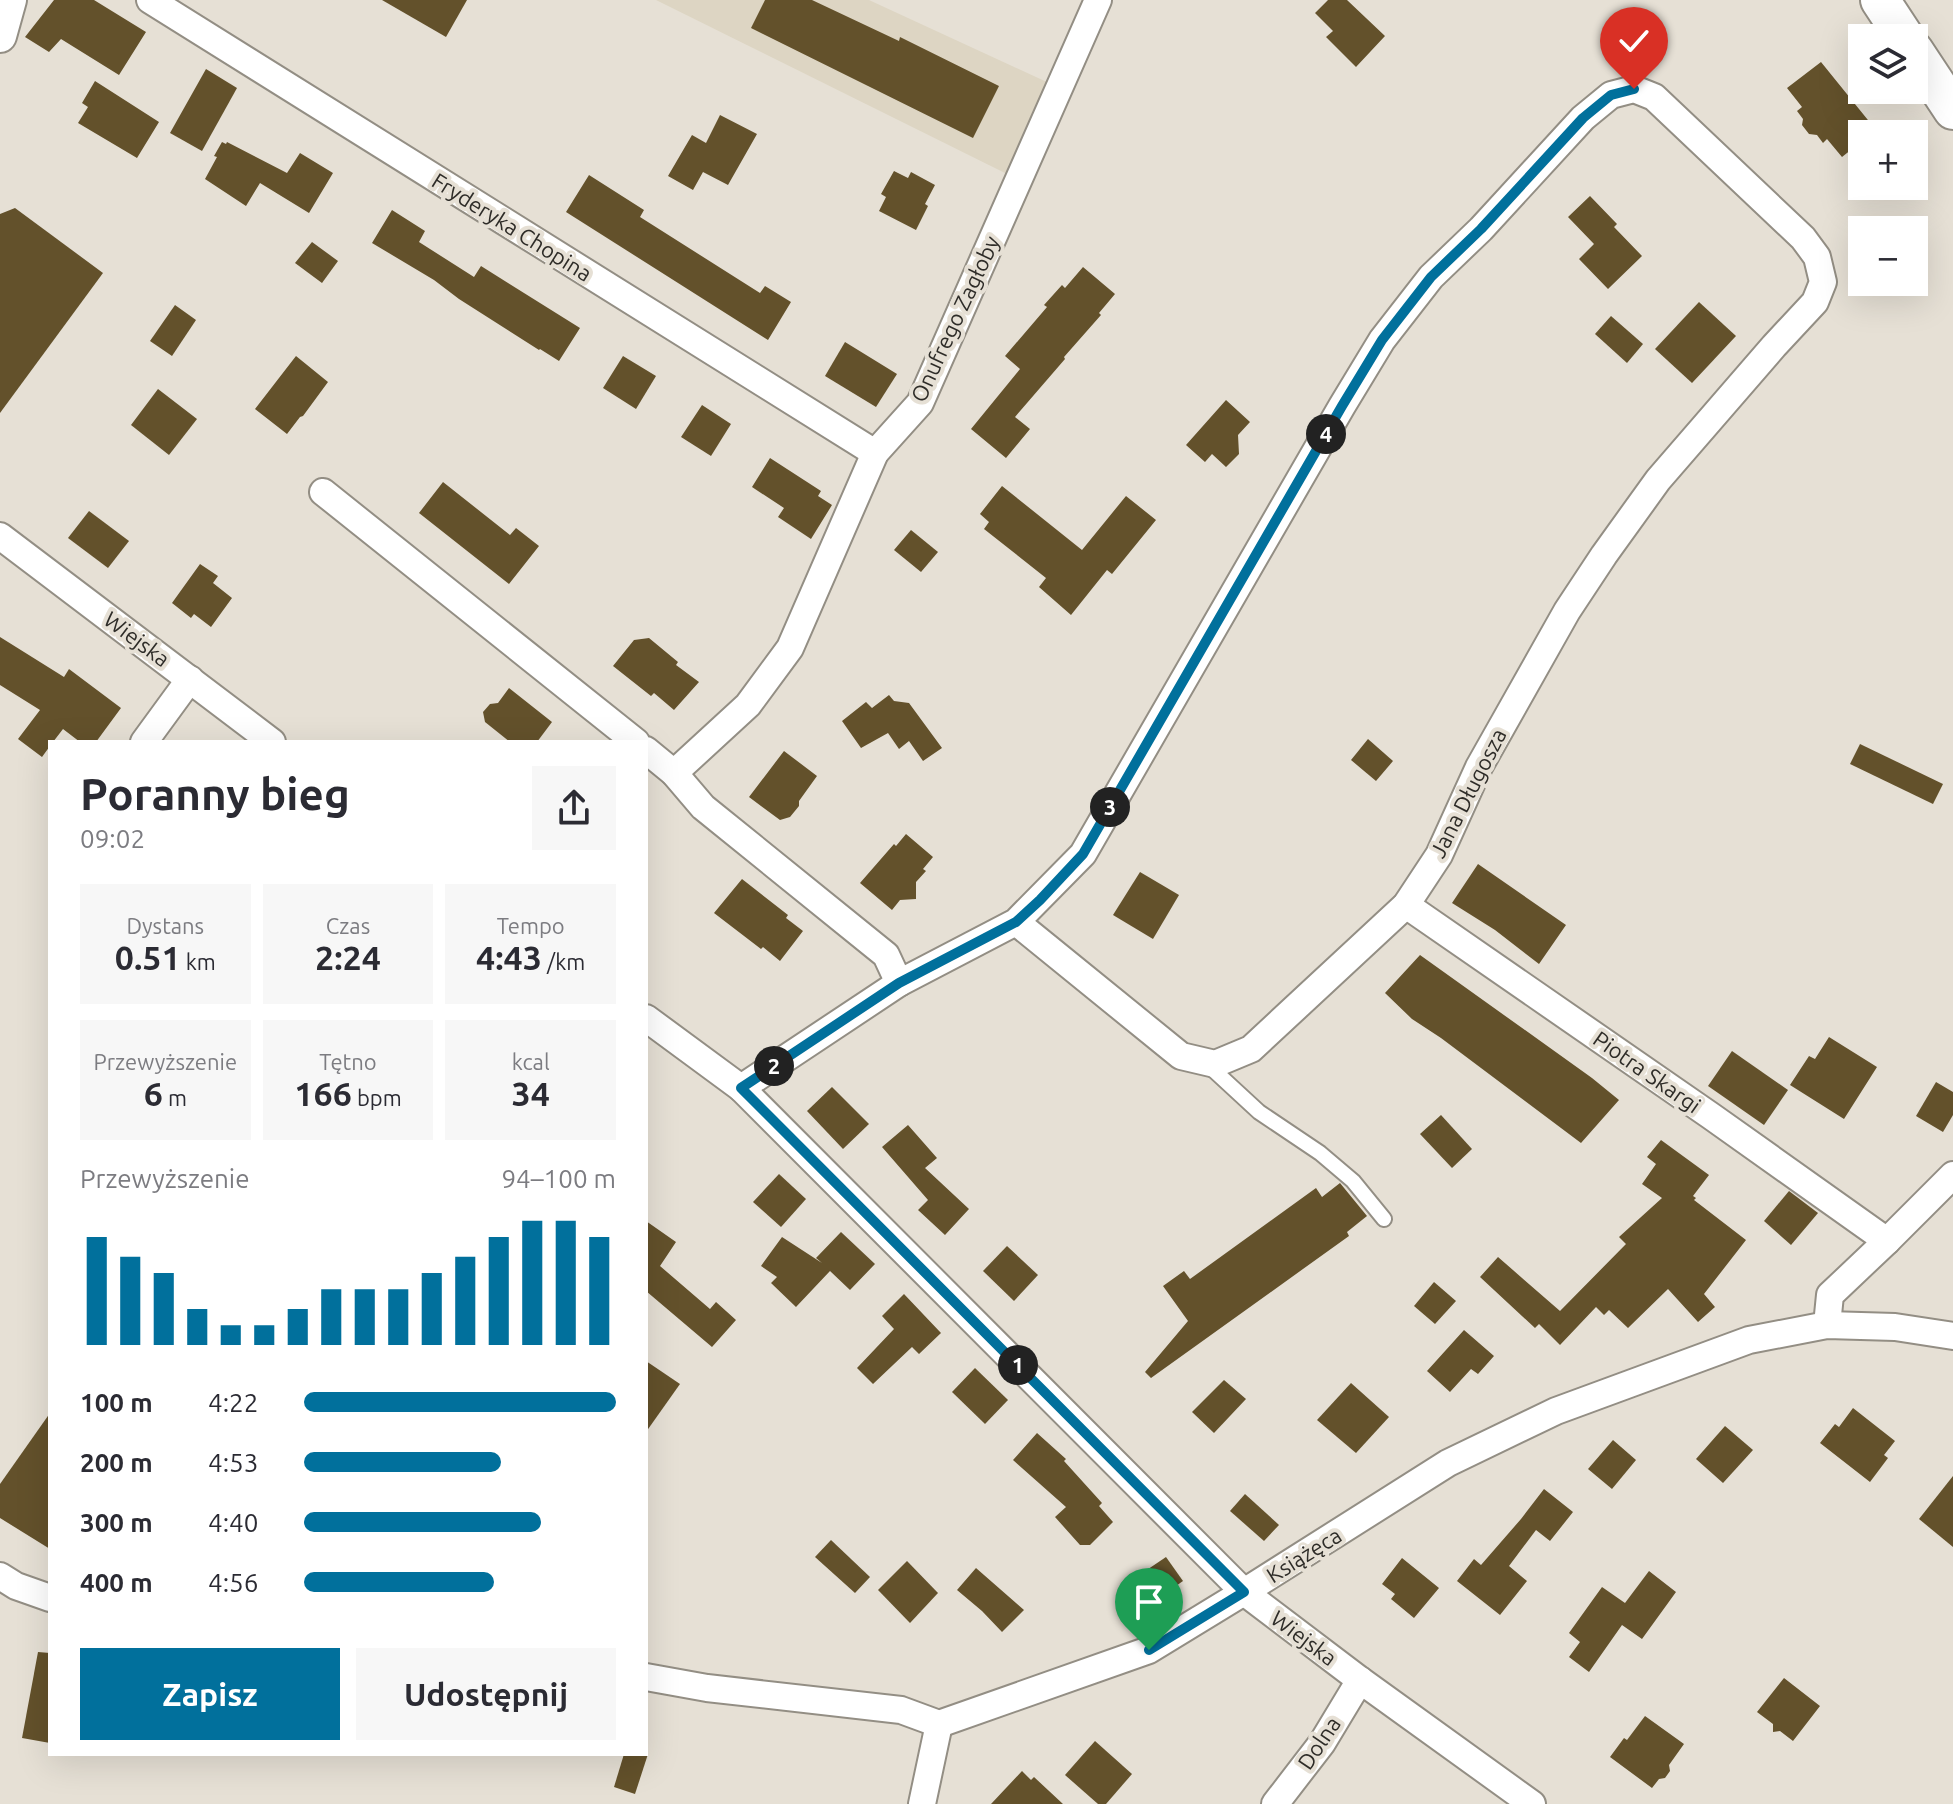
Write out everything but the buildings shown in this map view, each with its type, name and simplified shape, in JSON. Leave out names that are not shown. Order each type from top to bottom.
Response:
[{"type":"main road","points":[[1880,0],[1896,24]]},
{"type":"main road","points":[[1928,72],[1953,110]]},
{"type":"street","points":[[0,36],[10,0]]},
{"type":"street","name":"Fryderyka Chopina","points":[[150,0],[875,453]]},
{"type":"street","name":"Onufrego Zagłoby","points":[[674,773],[748,705],[790,648],[875,453],[920,403],[1098,0]]},
{"type":"street","name":"Jana Długosza","points":[[1016,922],[1083,854],[1382,340],[1431,277],[1481,229],[1583,118],[1611,95],[1634,89],[1654,97],[1803,238],[1817,257],[1823,282],[1815,302],[1658,480],[1604,555],[1533,671],[1479,767],[1439,855],[1406,905],[1251,1049],[1215,1064],[1204,1061]]},
{"type":"street","points":[[323,492],[633,740]]},
{"type":"street","name":"Wiejska","points":[[0,536],[269,740]]},
{"type":"street","points":[[145,740],[190,679]]},
{"type":"street","points":[[648,752],[674,773],[703,807],[886,955],[899,983]]},
{"type":"street","name":"Piotra Skargi","points":[[1406,905],[1887,1241]]},
{"type":"street","points":[[741,1088],[899,983],[1016,922],[1181,1056],[1204,1061]]},
{"type":"street","name":"Wiejska","points":[[648,1019],[741,1088],[1244,1592],[1532,1804]]},
{"type":"street","points":[[1827,1325],[1830,1295],[1953,1175]]},
{"type":"street","name":"Książęca","points":[[939,1724],[1149,1650],[1448,1463],[1556,1411],[1749,1340],[1827,1325],[1895,1327],[1953,1336]]},
{"type":"street","points":[[0,1576],[16,1586],[48,1597]]},
{"type":"street","points":[[648,1677],[707,1688],[901,1710],[939,1724],[922,1804]]},
{"type":"street","name":"Dolna","points":[[1275,1804],[1322,1743],[1360,1680]]},
{"type":"lane","points":[[1204,1061],[1259,1112],[1320,1153],[1353,1181],[1384,1219]]},
{"type":"shaded area","points":[[656,0],[869,0],[1049,83],[1009,175]]},
{"type":"route","points":[[1149,1650],[1244,1592],[741,1088],[899,983],[1016,922],[1083,854],[1382,340],[1431,277],[1481,229],[1583,118],[1611,95],[1634,89]]}]
